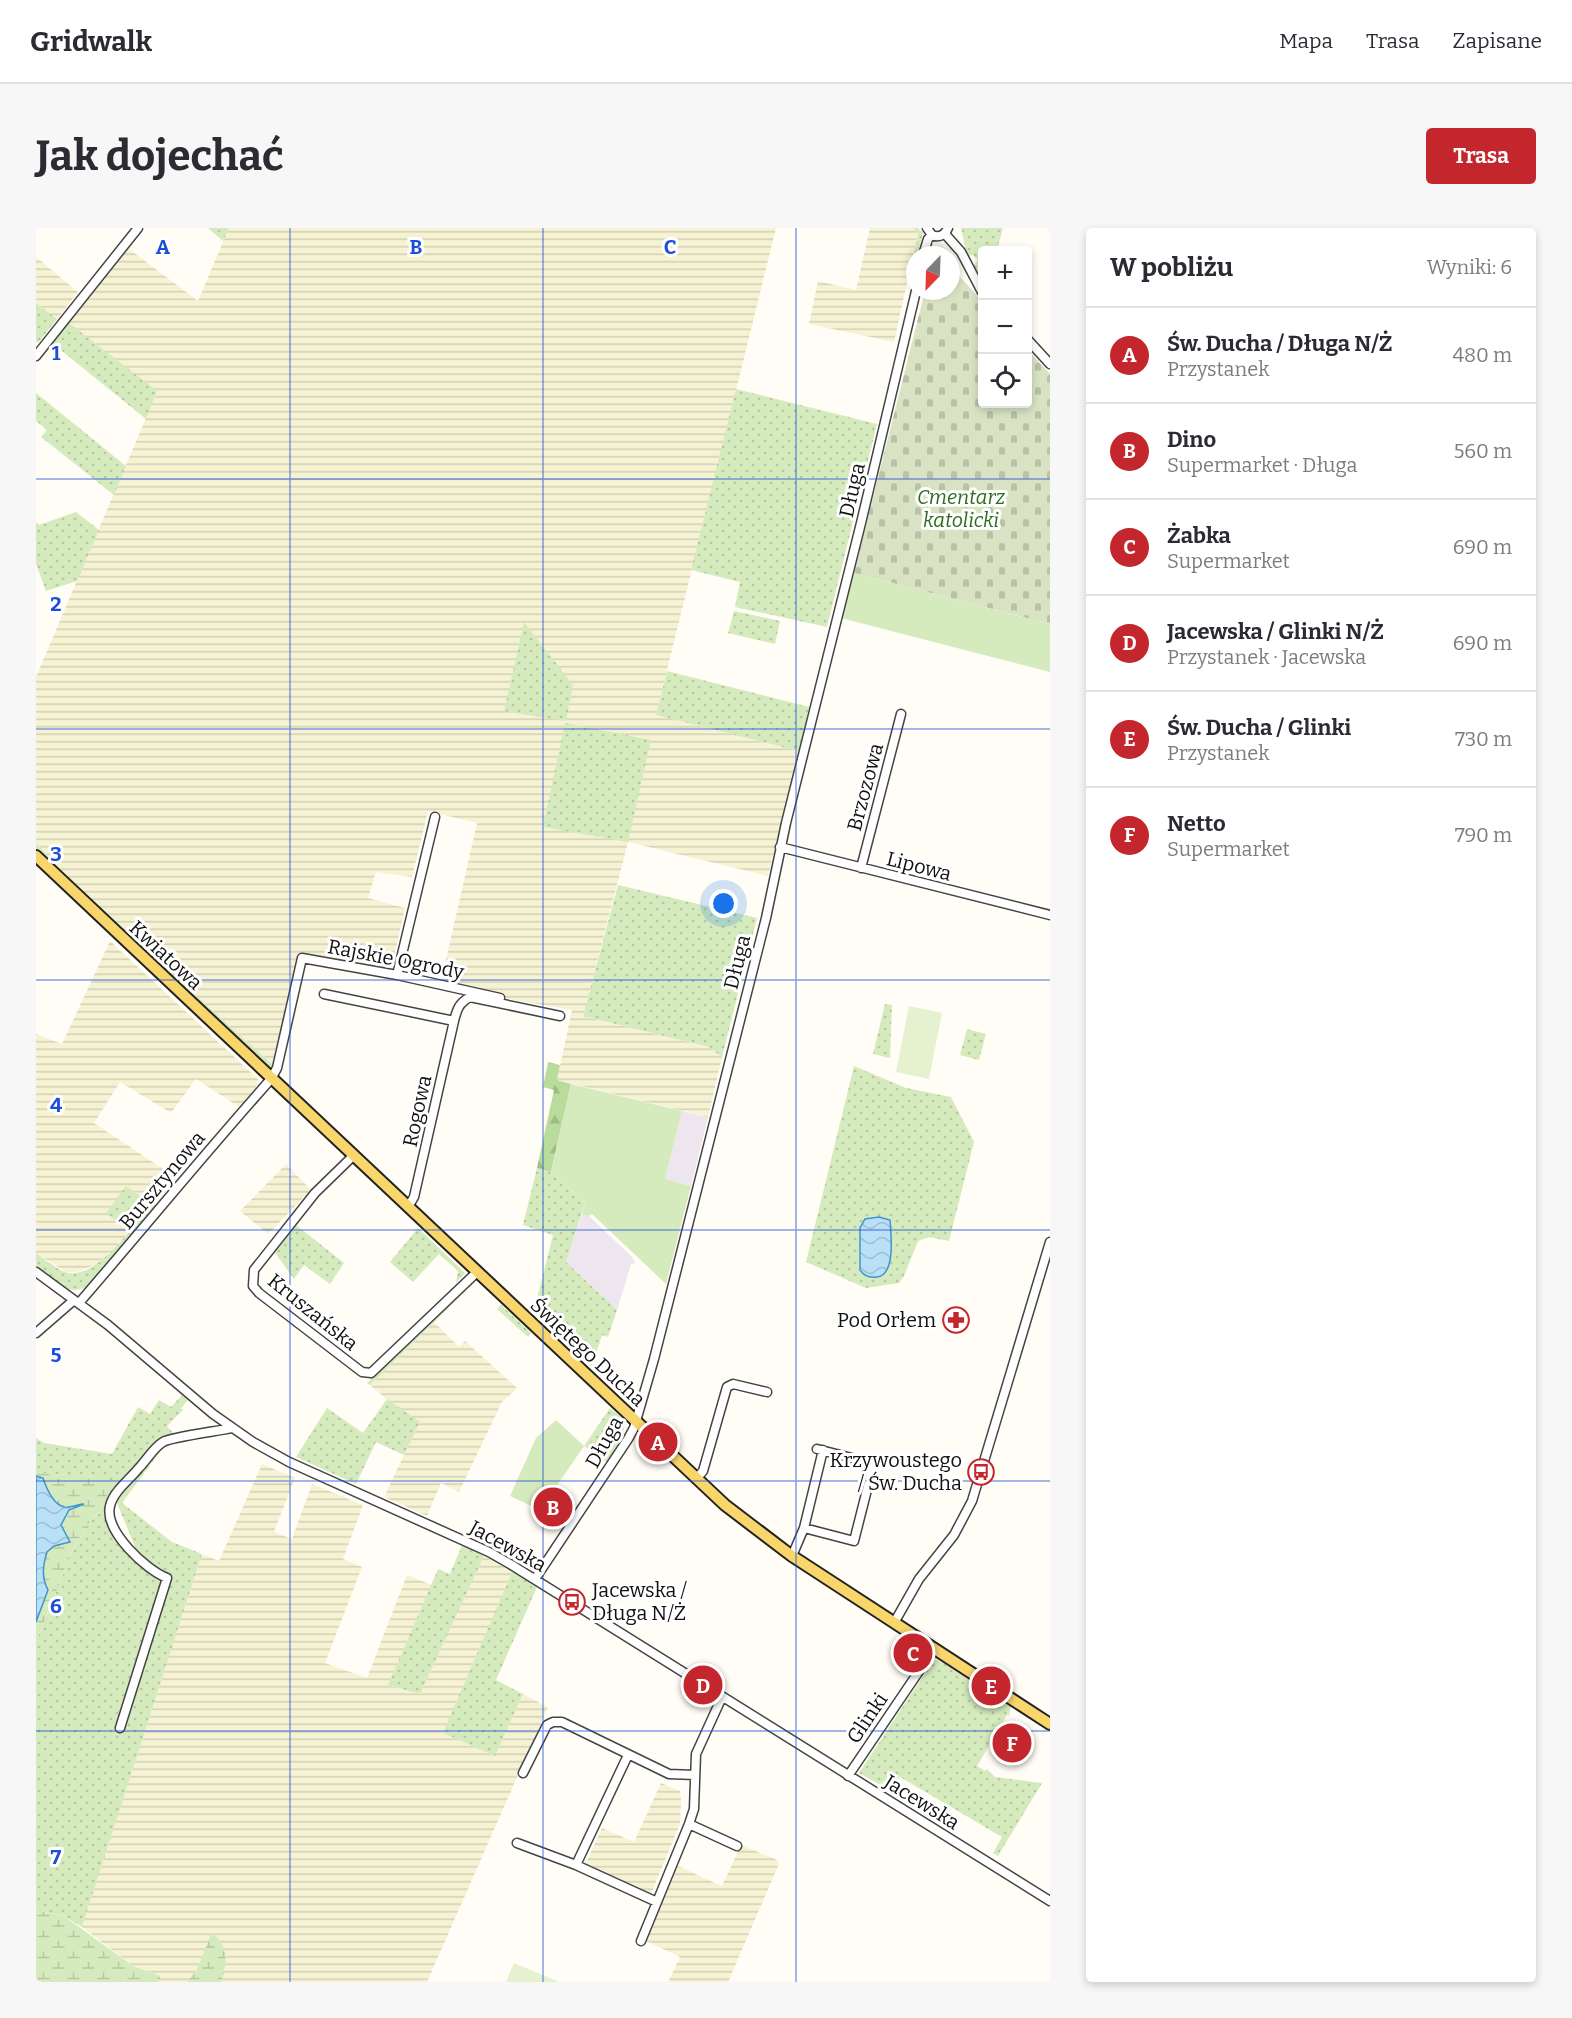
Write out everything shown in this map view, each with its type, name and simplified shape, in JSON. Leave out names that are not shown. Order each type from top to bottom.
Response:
[{"type":"main road","name":"Kwiatowa","points":[[36,856],[272,1079]]},
{"type":"main road","name":"Świętego Ducha","points":[[272,1079],[696,1479],[755,1530],[1050,1724]]},
{"type":"street","points":[[36,356],[138,228]]},
{"type":"street","points":[[926,246],[929,231],[940,236],[946,231],[961,252],[978,284]]},
{"type":"street","name":"Długa","points":[[535,1579],[613,1464],[636,1421],[654,1359],[766,918],[780,847],[914,300]]},
{"type":"street","points":[[1032,344],[1050,364]]},
{"type":"street","name":"Brzozowa","points":[[861,868],[901,714]]},
{"type":"street","points":[[398,975],[435,817]]},
{"type":"street","name":"Lipowa","points":[[780,847],[1050,915]]},
{"type":"street","name":"Rajskie Ogrody","points":[[272,1079],[277,1068],[302,958],[398,975],[500,998]]},
{"type":"street","points":[[324,994],[454,1021]]},
{"type":"street","name":"Rogowa","points":[[408,1207],[414,1197],[457,1008],[470,997],[560,1016]]},
{"type":"street","name":"Bursztynowa","points":[[36,1333],[77,1302],[272,1079]]},
{"type":"street","name":"Kruszańska","points":[[353,1156],[315,1193],[254,1270],[253,1286],[259,1293],[362,1372],[371,1373],[477,1272]]},
{"type":"street","points":[[894,1623],[918,1580],[954,1535],[972,1501],[1050,1242]]},
{"type":"street","name":"Jacewska","points":[[36,1272],[77,1302],[232,1428],[290,1462],[489,1552],[1050,1901]]},
{"type":"street","points":[[1039,1284],[1050,1287]]},
{"type":"street","points":[[696,1479],[703,1471],[727,1387],[733,1384],[767,1392]]},
{"type":"street","points":[[120,1728],[167,1578],[144,1562],[120,1538],[110,1515],[113,1498],[164,1441],[232,1428]]},
{"type":"street","points":[[792,1556],[804,1528],[820,1450],[871,1462],[873,1466],[854,1541],[804,1528]]},
{"type":"street","name":"Glinki","points":[[848,1776],[934,1649]]},
{"type":"street","points":[[641,1941],[694,1809],[696,1754],[722,1698]]},
{"type":"street","points":[[523,1773],[547,1725],[562,1722],[669,1774],[695,1775]]},
{"type":"street","points":[[576,1865],[628,1755]]},
{"type":"street","points":[[689,1824],[737,1846]]},
{"type":"street","points":[[517,1843],[576,1865],[657,1902]]},
{"type":"shaded area","points":[[229,228],[776,228],[656,715],[799,751],[768,876],[628,842],[583,1016],[709,1047],[722,1057],[708,1117],[557,1080],[572,1010],[504,998],[441,982],[477,823],[428,811],[412,877],[376,872],[368,898],[405,908],[392,965],[382,971],[300,954],[275,1067],[113,920],[36,843],[36,677],[157,392],[69,323],[128,248],[198,301]]},
{"type":"shaded area","points":[[870,228],[914,228],[918,232],[915,246],[906,246],[906,287],[894,342],[809,324],[818,281],[856,290]]},
{"type":"shaded area","points":[[36,257],[78,292],[57,319],[36,303]]},
{"type":"shaded area","points":[[110,941],[258,1079],[255,1089],[239,1107],[196,1079],[171,1113],[120,1082],[94,1123],[177,1178],[155,1204],[126,1186],[131,1231],[99,1263],[77,1272],[66,1272],[36,1253],[36,1034],[62,1044]]},
{"type":"shaded area","points":[[682,1111],[708,1117],[691,1186],[665,1179]]},
{"type":"shaded area","points":[[286,1164],[311,1190],[268,1234],[240,1211]]},
{"type":"shaded area","points":[[582,1214],[589,1216],[632,1257],[635,1263],[631,1264],[617,1310],[566,1262]]},
{"type":"shaded area","points":[[434,1322],[459,1347],[465,1341],[517,1388],[502,1402],[459,1492],[441,1483],[427,1516],[384,1497],[420,1422],[397,1408],[370,1385]]},
{"type":"shaded area","points":[[262,1464],[295,1478],[274,1532],[292,1539],[312,1484],[363,1505],[343,1559],[362,1567],[325,1663],[367,1678],[407,1575],[432,1585],[388,1685],[420,1694],[484,1556],[512,1572],[444,1733],[495,1756],[523,1694],[548,1707],[427,1982],[221,1982],[226,1958],[212,1933],[196,1971],[187,1982],[159,1982],[161,1976],[133,1966],[82,1927],[202,1554],[219,1561]]},
{"type":"shaded area","points":[[661,1783],[680,1791],[680,1824],[650,1896],[586,1863],[602,1828],[634,1842]]},
{"type":"shaded area","points":[[741,1845],[777,1860],[779,1864],[728,1982],[668,1982],[680,1957],[646,1941],[678,1866],[722,1886]]},
{"type":"green space","points":[[208,228],[229,228],[223,241]]},
{"type":"green space","points":[[914,228],[918,228],[923,233],[919,246],[915,246],[918,233]]},
{"type":"green space","points":[[961,228],[1003,228],[998,246],[978,246],[978,260],[973,255],[967,256]]},
{"type":"green space","points":[[978,260],[978,277],[972,267]]},
{"type":"green space","name":"Cmentarz katolicki","points":[[960,277],[978,297],[978,408],[1032,408],[1032,354],[1050,374],[1050,624],[854,573],[923,300],[960,300]]},
{"type":"green space","points":[[36,303],[57,319],[38,343],[36,341]]},
{"type":"green space","points":[[69,323],[157,391],[146,419],[52,343]]},
{"type":"green space","points":[[736,389],[877,424],[827,627],[735,607],[740,582],[691,570]]},
{"type":"green space","points":[[36,393],[126,466],[114,495],[41,437],[47,430],[36,421]]},
{"type":"green space","points":[[76,512],[99,530],[77,581],[46,591],[36,564],[36,522],[39,525]]},
{"type":"green space","points":[[854,573],[1050,624],[1050,672],[841,618]]},
{"type":"green space","points":[[734,611],[780,621],[775,644],[728,633]]},
{"type":"green space","points":[[524,622],[573,685],[566,721],[504,711]]},
{"type":"green space","points":[[667,671],[809,707],[799,751],[656,715]]},
{"type":"green space","points":[[565,723],[651,740],[628,842],[543,827]]},
{"type":"green space","points":[[36,843],[113,920],[107,920],[36,850]]},
{"type":"green space","points":[[618,885],[757,918],[722,1057],[709,1047],[583,1016]]},
{"type":"green space","points":[[119,926],[275,1067],[273,1070],[267,1069],[120,932]]},
{"type":"green space","points":[[885,1004],[892,1005],[890,1058],[873,1054]]},
{"type":"green space","points":[[909,1006],[942,1013],[929,1079],[896,1072]]},
{"type":"green space","points":[[967,1029],[986,1034],[979,1060],[960,1055]]},
{"type":"green space","points":[[548,1062],[560,1065],[557,1080],[571,1084],[551,1172],[537,1168],[554,1090],[543,1087]]},
{"type":"green space","points":[[854,1066],[906,1088],[951,1097],[974,1142],[949,1241],[929,1237],[918,1241],[899,1283],[866,1288],[806,1262]]},
{"type":"green space","points":[[571,1084],[682,1111],[665,1179],[691,1186],[666,1284],[592,1214],[589,1216],[582,1214],[585,1203],[551,1172]]},
{"type":"green space","points":[[537,1168],[551,1172],[585,1203],[566,1262],[617,1310],[608,1337],[602,1335],[592,1367],[534,1311],[553,1235],[523,1225]]},
{"type":"green space","points":[[126,1186],[158,1207],[91,1284],[76,1290],[69,1289],[36,1267],[36,1253],[69,1273],[86,1270],[103,1259],[130,1231],[106,1213]]},
{"type":"green space","points":[[296,1225],[344,1263],[330,1284],[304,1265],[294,1279],[275,1253]]},
{"type":"green space","points":[[418,1228],[465,1273],[456,1283],[458,1271],[439,1254],[413,1282],[390,1262]]},
{"type":"green space","points":[[474,1279],[476,1281],[370,1385],[367,1383]]},
{"type":"green space","points":[[501,1305],[531,1333],[528,1337],[497,1309]]},
{"type":"green space","points":[[182,1395],[188,1400],[181,1408],[183,1410],[167,1426],[174,1434],[163,1440],[111,1498],[110,1526],[148,1562],[136,1549],[115,1498],[164,1444],[122,1503],[172,1542],[202,1554],[82,1927],[64,1916],[36,1910],[36,1642],[74,1547],[92,1518],[99,1513],[100,1477],[36,1473],[36,1438],[44,1443],[112,1454],[138,1407],[150,1414],[159,1400],[171,1407]]},
{"type":"green space","points":[[387,1399],[420,1422],[404,1455],[376,1442],[356,1484],[296,1457],[327,1408],[363,1433]]},
{"type":"green space","points":[[610,1408],[622,1418],[624,1426],[608,1463],[584,1446]]},
{"type":"green space","points":[[556,1420],[584,1446],[540,1510],[510,1496],[536,1438]]},
{"type":"green space","points":[[36,1473],[100,1477],[110,1484],[104,1508],[92,1518],[74,1547],[36,1642],[36,1622],[48,1590],[43,1571],[47,1552],[54,1546],[70,1542],[61,1525],[69,1510],[83,1504],[68,1507],[59,1504],[50,1495],[43,1478],[36,1476]]},
{"type":"green space","points":[[462,1545],[484,1556],[420,1694],[388,1685],[438,1569],[450,1574]]},
{"type":"green space","points":[[512,1572],[537,1587],[496,1680],[523,1694],[495,1756],[443,1733]]},
{"type":"green space","points":[[937,1660],[1011,1704],[1009,1716],[1007,1715],[977,1766],[985,1771],[987,1769],[995,1777],[1042,1783],[998,1856],[993,1853],[1002,1837],[900,1777],[891,1791],[859,1773],[933,1661]]},
{"type":"green space","points":[[36,1910],[64,1916],[133,1966],[161,1976],[159,1982],[36,1982]]},
{"type":"green space","points":[[212,1932],[222,1944],[226,1955],[221,1982],[187,1982],[196,1971]]},
{"type":"green space","points":[[514,1963],[559,1982],[506,1982]]},
{"type":"water","points":[[879,1217],[890,1220],[890,1262],[883,1275],[872,1277],[860,1270],[860,1228],[865,1219]]},
{"type":"water","points":[[36,1476],[43,1478],[51,1495],[60,1505],[66,1507],[84,1504],[69,1510],[61,1525],[70,1542],[54,1546],[47,1552],[43,1571],[48,1590],[36,1622]]},
{"type":"place","name":"Pod Orłem","points":[[956,1320]]},
{"type":"place","name":"Św. Ducha / Długa N/Ż","points":[[658,1442]]},
{"type":"place","name":"Krzywoustego / Św. Ducha","points":[[981,1472]]},
{"type":"place","name":"Dino","points":[[553,1507]]},
{"type":"place","name":"Jacewska / Długa N/Ż","points":[[572,1602]]},
{"type":"place","name":"Żabka","points":[[913,1653]]},
{"type":"place","name":"Jacewska / Glinki N/Ż","points":[[703,1685]]},
{"type":"place","name":"Św. Ducha / Glinki","points":[[991,1686]]},
{"type":"place","name":"Netto","points":[[1012,1743]]}]
